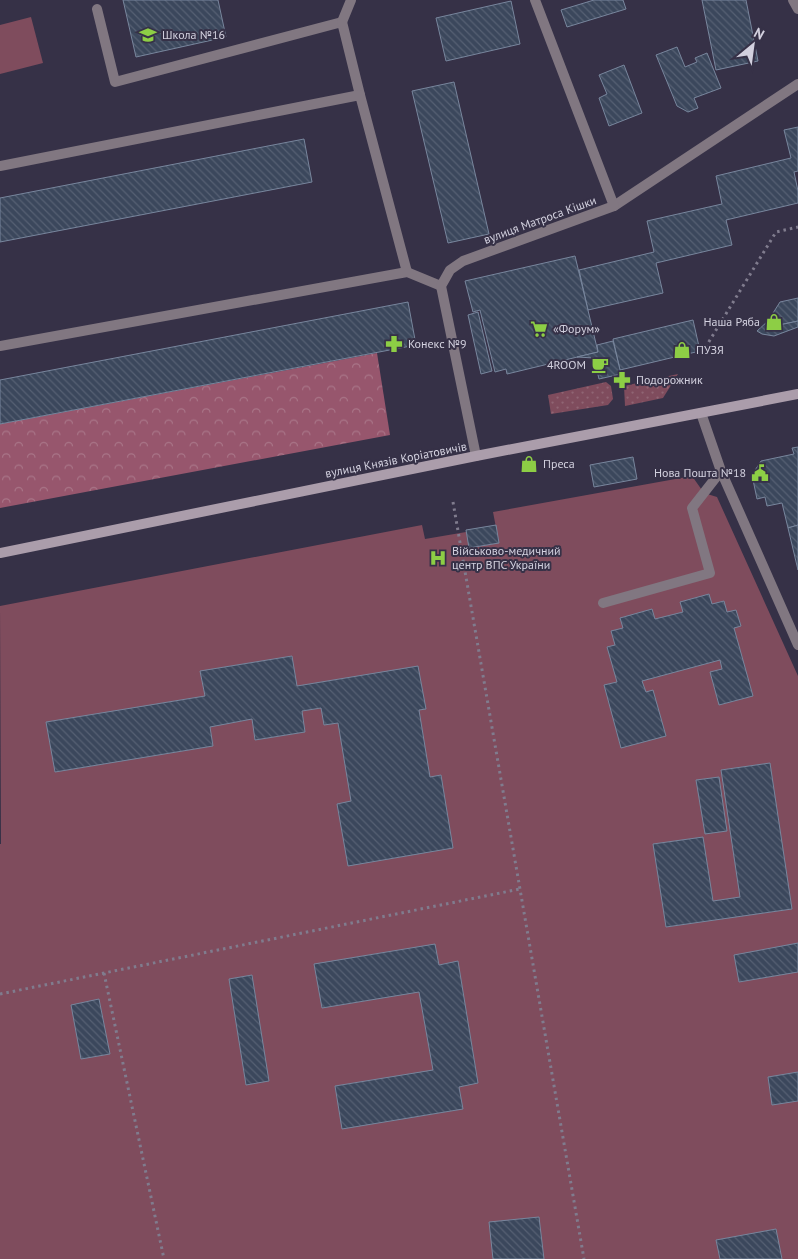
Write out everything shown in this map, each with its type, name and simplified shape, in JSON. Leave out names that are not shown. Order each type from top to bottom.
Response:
[{"type":"main road","name":"вулиця Князів Коріатовичів","points":[[0,553],[476,456],[798,394]]},
{"type":"street","points":[[351,0],[342,22],[407,272]]},
{"type":"street","name":"вулиця Матроса Кішки","points":[[441,286],[450,270],[463,261],[614,206],[535,0]]},
{"type":"street","points":[[794,0],[798,9]]},
{"type":"street","points":[[97,9],[115,82],[342,22]]},
{"type":"street","points":[[614,206],[798,84]]},
{"type":"street","points":[[0,166],[360,95]]},
{"type":"street","points":[[0,346],[407,272],[441,286],[476,456]]},
{"type":"street","points":[[701,413],[721,470],[798,645]]},
{"type":"street","points":[[603,604],[710,573],[692,508],[721,470]]},
{"type":"path","points":[[702,353],[776,232],[798,227]]},
{"type":"path","points":[[453,502],[584,1259]]},
{"type":"path","points":[[0,994],[520,889]]},
{"type":"path","points":[[104,973],[164,1259]]},
{"type":"shaded area","points":[[31,17],[43,63],[0,74],[0,25]]},
{"type":"shaded area","points":[[678,374],[663,398],[625,406],[624,386]]},
{"type":"shaded area","points":[[606,382],[611,386],[613,399],[608,405],[551,414],[548,395]]},
{"type":"shaded area","points":[[692,476],[704,493],[717,497],[798,676],[798,1259],[0,1259],[0,606],[422,525],[425,539],[466,532],[499,543],[493,512]]},
{"type":"green space","points":[[377,353],[390,435],[0,508],[0,424]]},
{"type":"building","points":[[123,0],[218,0],[226,37],[136,57]]},
{"type":"building","points":[[594,0],[623,0],[626,9],[567,27],[561,10]]},
{"type":"building","points":[[702,0],[746,0],[758,61],[716,70]]},
{"type":"building","points":[[511,1],[520,44],[446,61],[436,18]]},
{"type":"building","points":[[677,47],[685,67],[697,62],[695,58],[707,53],[721,88],[694,98],[698,108],[688,112],[677,106],[656,55]]},
{"type":"building","points":[[624,65],[642,113],[609,126],[599,98],[607,94],[599,75]]},
{"type":"building","points":[[454,82],[489,234],[448,243],[412,91]]},
{"type":"building","points":[[798,127],[798,171],[794,172],[798,191],[798,203],[726,220],[732,245],[656,263],[663,293],[588,310],[579,270],[654,252],[647,221],[722,204],[716,176],[791,158],[784,130]]},
{"type":"building","points":[[304,139],[312,182],[0,242],[0,198]]},
{"type":"building","name":"«Форум»","points":[[575,256],[598,352],[507,374],[506,369],[495,372],[480,310],[473,312],[465,281]]},
{"type":"building","points":[[798,298],[798,321],[770,327],[768,321],[780,302]]},
{"type":"building","points":[[408,302],[416,345],[0,424],[0,380]]},
{"type":"building","points":[[478,312],[492,371],[481,374],[468,315]]},
{"type":"building","points":[[693,320],[700,351],[620,370],[613,339]]},
{"type":"building","points":[[768,321],[770,327],[798,321],[798,327],[774,336],[757,331]]},
{"type":"building","points":[[613,341],[621,374],[599,379],[594,358],[577,357],[598,352],[597,345]]},
{"type":"building","points":[[798,447],[798,525],[788,528],[782,503],[767,506],[765,497],[757,499],[752,475],[761,461],[794,454],[792,448]]},
{"type":"building","points":[[633,457],[637,479],[594,487],[590,465]]},
{"type":"building","points":[[496,525],[499,543],[469,548],[466,530]]},
{"type":"building","points":[[798,525],[798,570],[788,528]]},
{"type":"building","points":[[709,594],[712,604],[724,601],[727,612],[736,610],[741,626],[734,628],[753,696],[719,705],[710,672],[722,669],[720,660],[642,681],[646,692],[653,690],[666,736],[621,748],[604,685],[617,682],[607,647],[615,645],[611,631],[623,628],[620,618],[652,609],[655,619],[683,612],[680,602]]},
{"type":"building","points":[[292,656],[297,686],[418,666],[426,709],[419,710],[430,777],[441,775],[453,848],[348,866],[337,804],[351,801],[338,723],[324,725],[321,708],[302,711],[305,732],[255,740],[252,719],[210,727],[213,746],[55,772],[46,722],[205,696],[200,671]]},
{"type":"building","points":[[770,763],[792,909],[666,927],[653,844],[703,837],[713,901],[740,897],[721,770]]},
{"type":"building","points":[[719,777],[727,831],[705,834],[696,780]]},
{"type":"building","points":[[798,943],[798,972],[739,982],[734,955]]},
{"type":"building","points":[[435,944],[439,965],[458,961],[478,1083],[459,1087],[463,1109],[342,1129],[335,1086],[433,1070],[419,992],[322,1008],[314,964]]},
{"type":"building","points":[[252,975],[269,1081],[246,1085],[229,979]]},
{"type":"building","points":[[99,999],[110,1054],[81,1059],[71,1005]]},
{"type":"building","points":[[798,1072],[798,1101],[772,1105],[768,1077]]},
{"type":"building","points":[[539,1217],[544,1259],[493,1259],[489,1222]]},
{"type":"building","points":[[776,1229],[782,1259],[720,1259],[716,1240]]},
{"type":"place","name":"Школа №16","points":[[148,35]]},
{"type":"place","name":"Наша Ряба","points":[[774,322]]},
{"type":"place","name":"«Форум»","points":[[539,329]]},
{"type":"place","name":"Конекс №9","points":[[394,344]]},
{"type":"place","name":"ПУЗЯ","points":[[682,350]]},
{"type":"place","name":"4ROOM","points":[[600,365]]},
{"type":"place","name":"Подорожник","points":[[622,380]]},
{"type":"place","name":"Преса","points":[[529,464]]},
{"type":"place","name":"Нова Пошта №18","points":[[760,473]]},
{"type":"place","name":"Військово-медичний центр ВПС України","points":[[438,558]]}]
